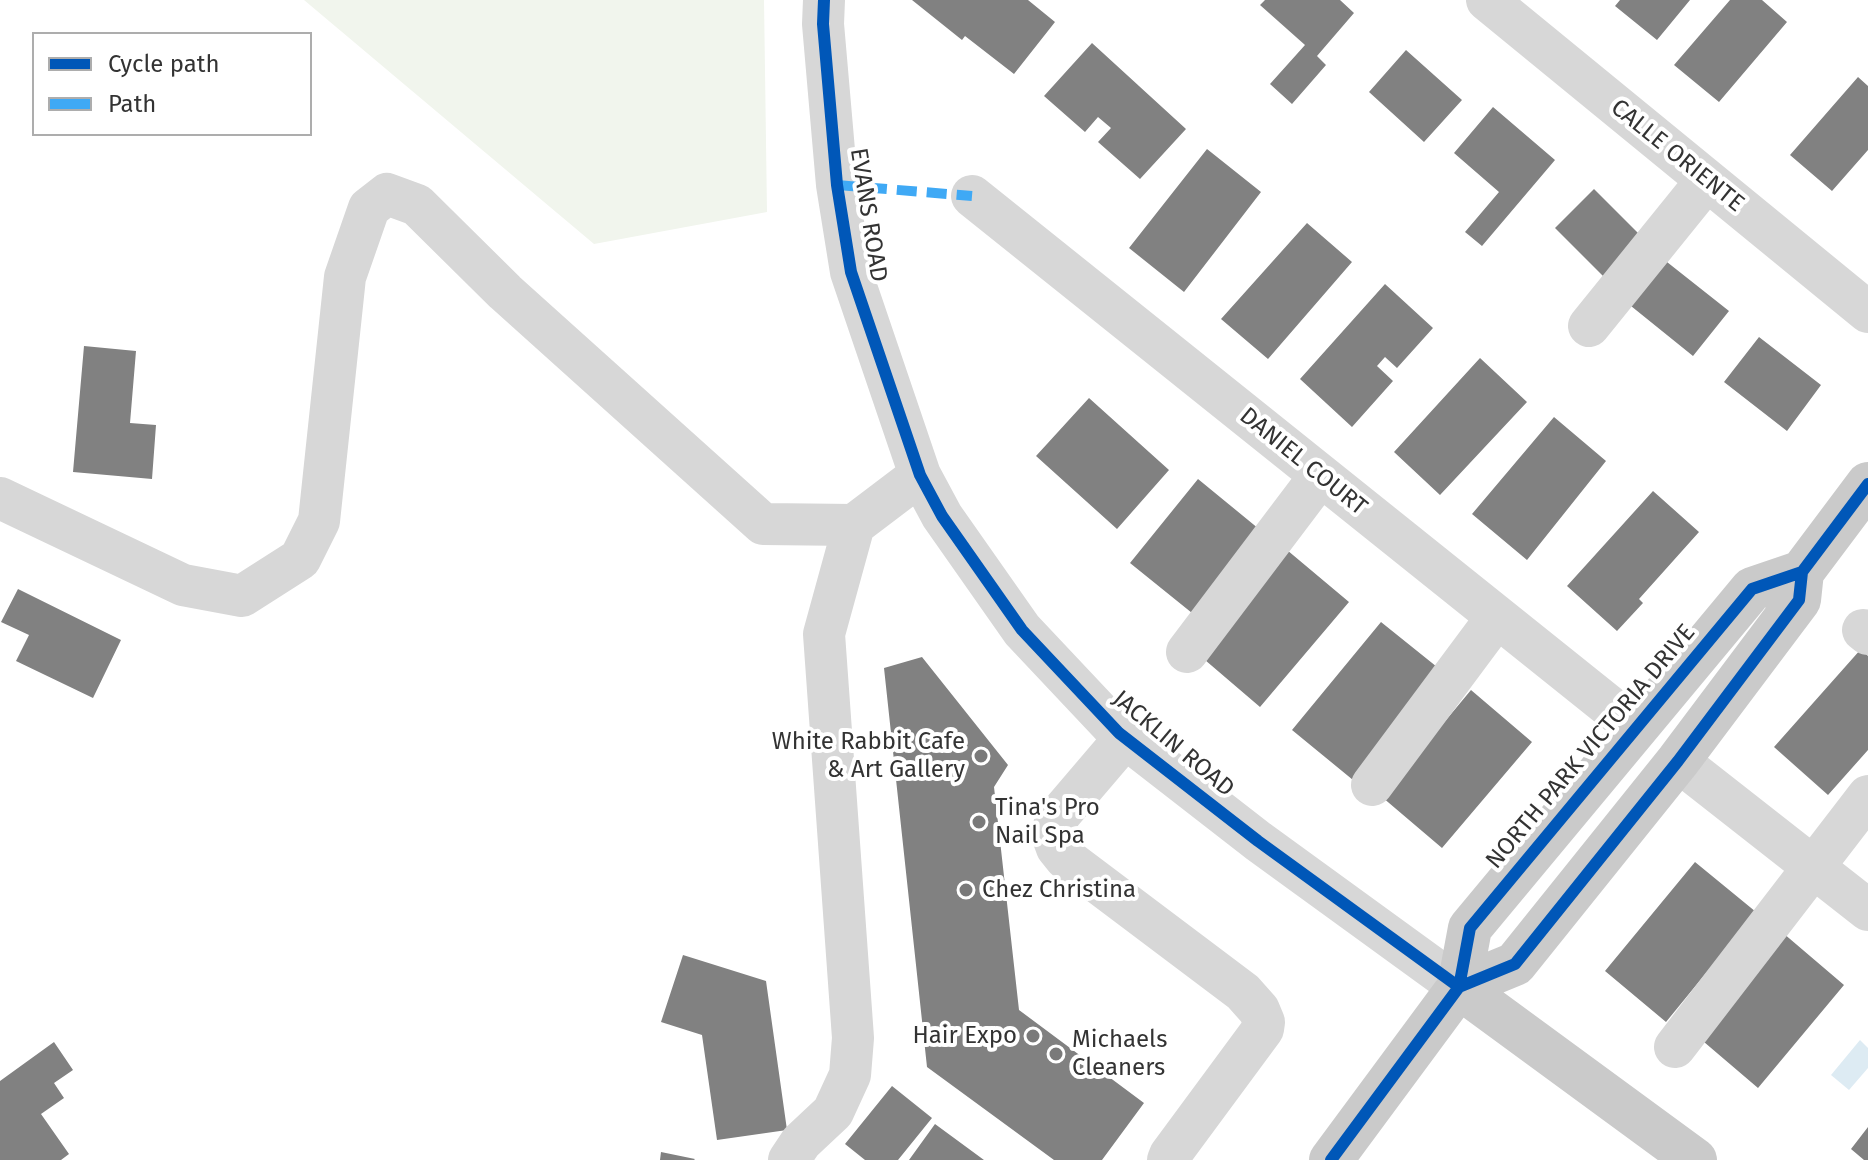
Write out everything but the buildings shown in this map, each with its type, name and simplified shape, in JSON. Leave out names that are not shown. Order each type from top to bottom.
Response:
[{"type":"main road","points":[[1459,987],[1515,964],[1678,761],[1799,600],[1802,572],[1868,484]]},
{"type":"main road","name":"NORTH PARK VICTORIA DRIVE","points":[[1331,1160],[1459,987],[1470,928],[1752,589],[1802,572]]},
{"type":"main road","name":"JACKLIN ROAD","points":[[1459,987],[1695,1160]]},
{"type":"street","name":"EVANS ROAD","points":[[824,0],[823,24],[837,185],[851,272],[920,475]]},
{"type":"street","name":"CALLE ORIENTE","points":[[1487,0],[1868,312]]},
{"type":"street","points":[[1589,326],[1707,180]]},
{"type":"street","points":[[0,498],[183,585],[197,588],[242,596],[300,559],[319,521],[345,277],[369,208],[387,194],[417,205],[505,292],[763,524],[854,525]]},
{"type":"street","name":"DANIEL COURT","points":[[972,196],[1635,727]]},
{"type":"street","points":[[789,1160],[801,1142],[833,1112],[850,1075],[853,1038],[824,634],[854,525],[920,475]]},
{"type":"street","name":"JACKLIN ROAD","points":[[920,475],[942,516],[1022,630],[1125,738],[1258,841],[1459,987]]},
{"type":"street","points":[[1187,652],[1320,476]]},
{"type":"street","points":[[1372,785],[1497,617]]},
{"type":"street","points":[[1125,738],[1061,813],[1054,826],[1053,837],[1057,848],[1065,858],[1243,992],[1259,1010],[1264,1022],[1263,1029],[1168,1160]]},
{"type":"street","points":[[1678,761],[1868,910]]},
{"type":"street","points":[[1675,1047],[1868,796]]},
{"type":"shaded area","points":[[304,0],[764,0],[767,212],[594,244]]},
{"type":"shaded area","points":[[1860,1040],[1868,1048],[1868,1068],[1849,1090],[1831,1075]]},
{"type":"marked path","points":[[837,185],[972,196]]},
{"type":"cycle path","points":[[824,0],[823,24],[837,185],[851,272],[920,475],[942,516],[1022,630],[1119,733],[1258,841],[1459,987]]},
{"type":"cycle path","points":[[1459,987],[1515,964],[1678,761],[1799,600],[1802,572],[1868,484]]},
{"type":"cycle path","points":[[1331,1160],[1459,987],[1470,928],[1752,589],[1802,572]]},
{"type":"place","name":"White Rabbit Cafe & Art Gallery","points":[[981,756]]},
{"type":"place","name":"Tina's Pro Nail Spa","points":[[979,822]]},
{"type":"place","name":"Chez Christina","points":[[966,890]]},
{"type":"place","name":"Hair Expo","points":[[1033,1036]]},
{"type":"place","name":"Michaels Cleaners","points":[[1056,1054]]}]
